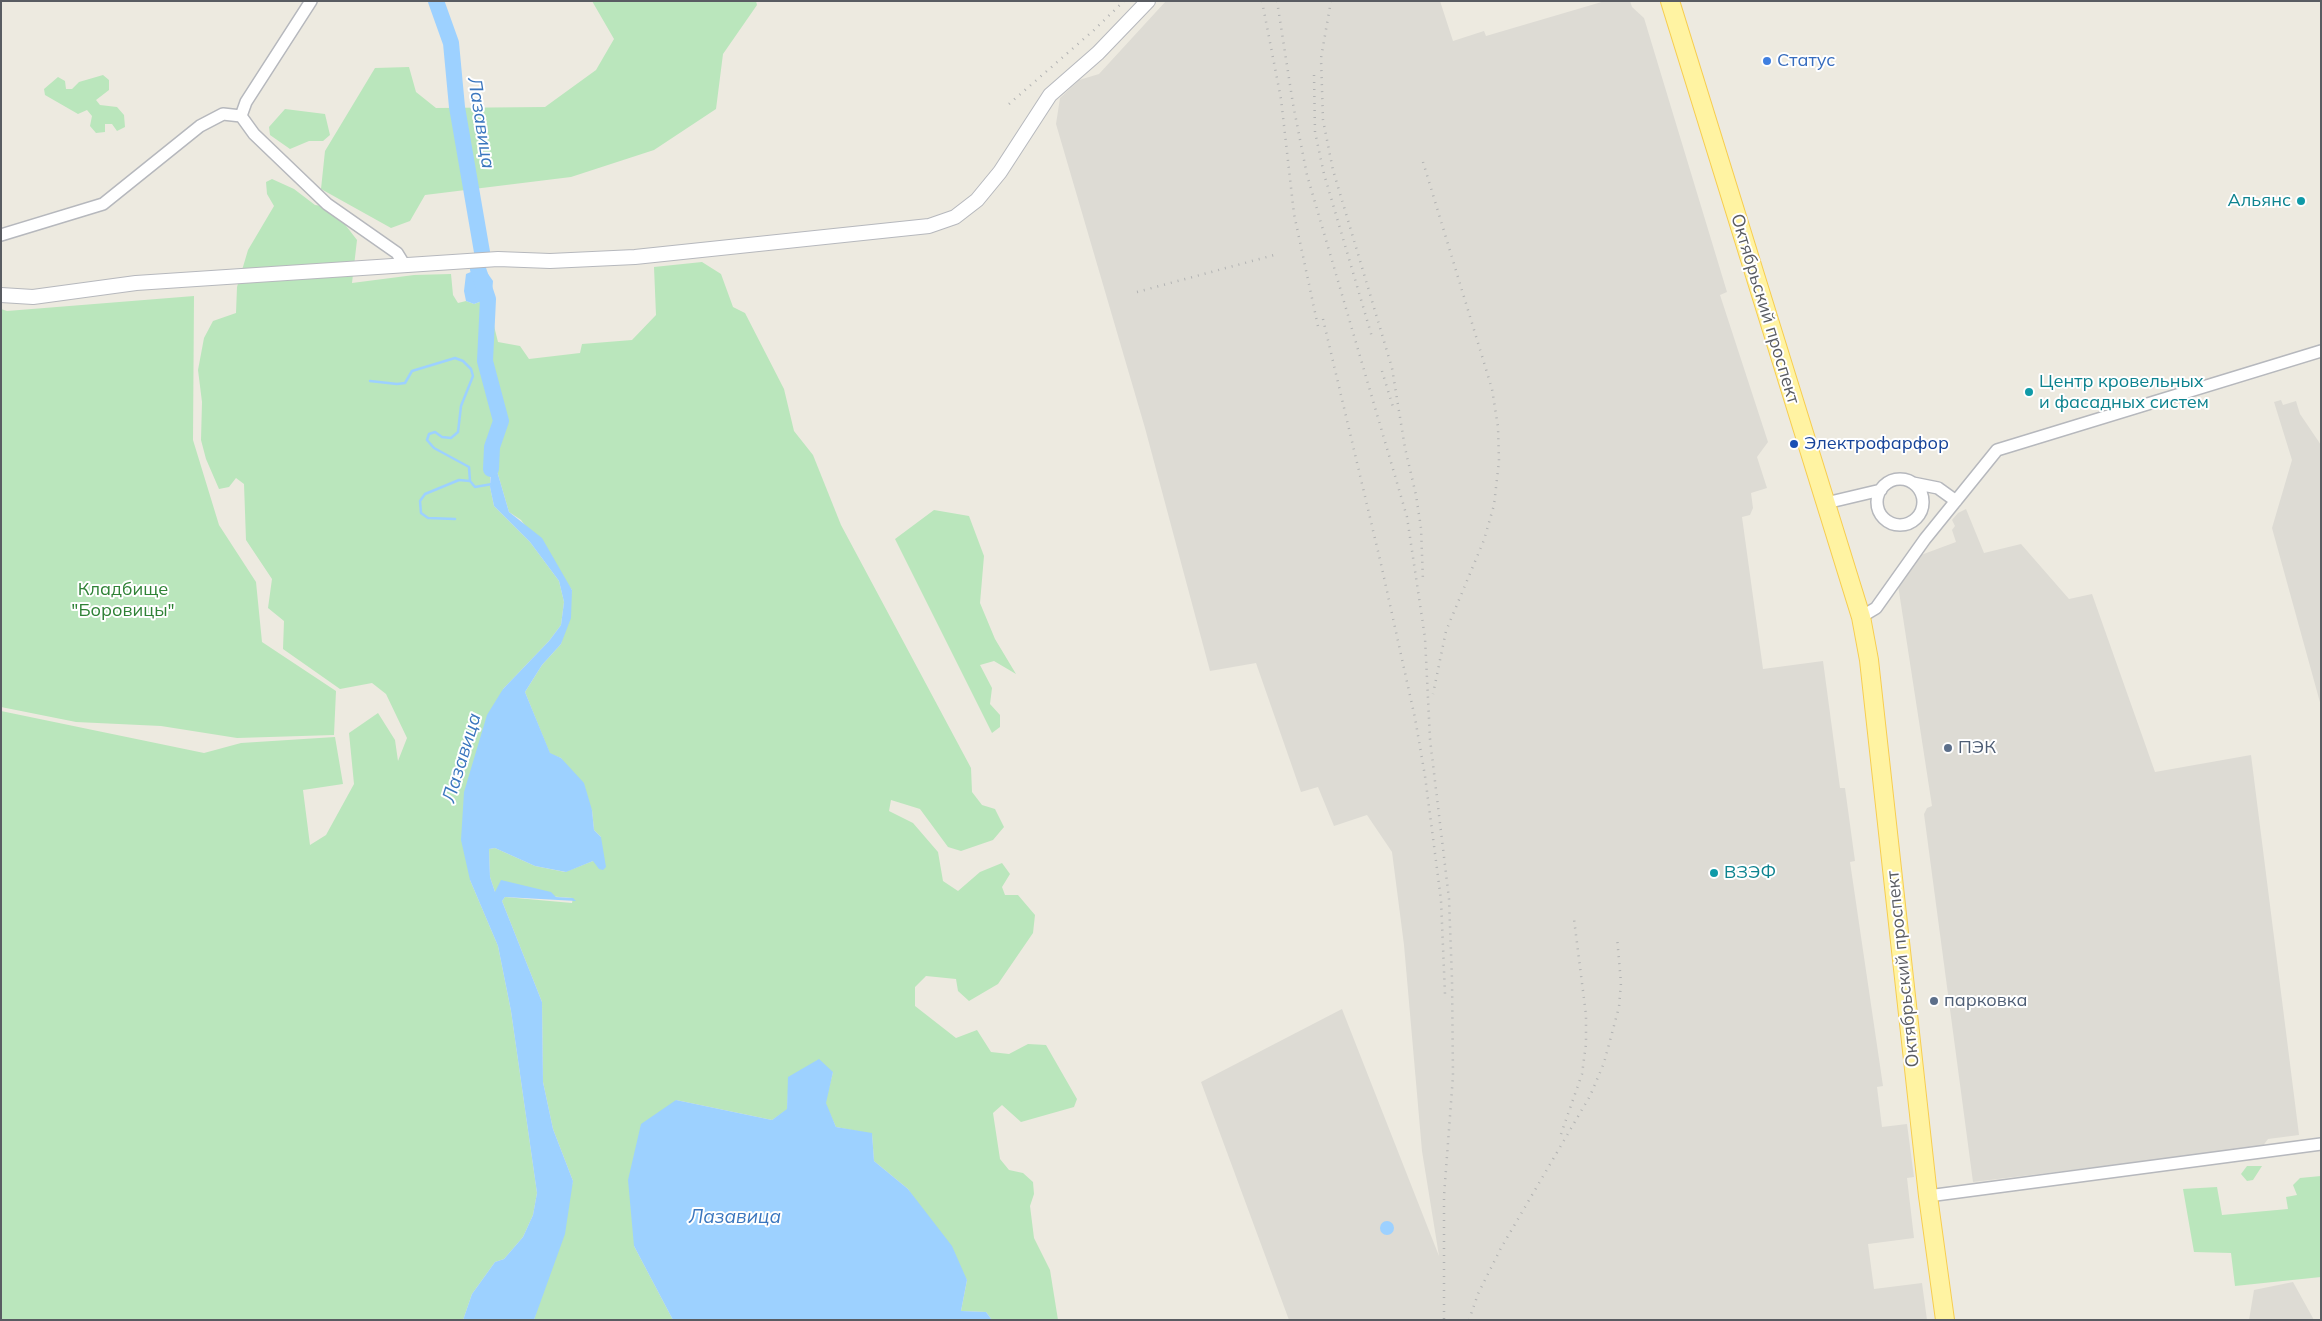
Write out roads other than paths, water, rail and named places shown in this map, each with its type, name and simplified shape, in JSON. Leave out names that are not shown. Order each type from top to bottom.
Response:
[{"type":"main road","name":"Октябрьский проспект","points":[[1670,1],[1826,503],[1860,617],[1869,660],[1928,1196],[1945,1320]]},
{"type":"street","points":[[241,116],[246,102],[311,1]]},
{"type":"street","points":[[1,295],[33,297],[136,283],[498,259],[550,261],[635,257],[717,246],[920,227],[955,217],[977,200],[1000,172],[1050,96],[1098,53],[1148,1]]},
{"type":"street","points":[[1,235],[103,204],[200,126],[223,114],[241,116],[254,134],[327,204],[397,253],[405,266]]},
{"type":"street","points":[[1860,617],[1876,608],[1925,539],[1997,450],[2321,351]]},
{"type":"street","points":[[1826,503],[1881,490],[1892,481],[1907,480],[1938,488],[1956,501]]},
{"type":"street","points":[[1881,490],[1878,504],[1884,518],[1897,525],[1905,525],[1918,517],[1922,511],[1922,495],[1913,483]]},
{"type":"street","points":[[1928,1196],[2321,1144]]},
{"type":"water","points":[[478,269],[486,271],[493,281],[492,293],[488,299],[474,304],[466,301],[464,291],[466,274]]},
{"type":"water","name":"Лазавица","points":[[492,447],[499,450],[497,471],[509,512],[542,538],[572,590],[571,618],[561,644],[542,665],[525,692],[550,753],[561,758],[584,783],[592,810],[594,830],[601,837],[606,867],[603,870],[599,869],[593,861],[566,872],[535,866],[495,848],[489,849],[490,877],[495,892],[501,880],[551,892],[556,897],[573,898],[576,901],[505,897],[502,901],[542,1002],[543,1082],[553,1129],[573,1181],[565,1234],[534,1320],[463,1320],[472,1294],[495,1262],[504,1259],[523,1237],[533,1215],[537,1193],[511,1011],[498,946],[470,880],[461,840],[464,792],[487,715],[503,689],[549,641],[561,625],[564,602],[559,581],[530,542],[494,506],[490,487]]},
{"type":"water","name":"Лазавица","points":[[819,1059],[833,1072],[826,1103],[836,1127],[872,1133],[874,1161],[908,1189],[952,1246],[967,1280],[961,1311],[986,1312],[992,1320],[673,1320],[634,1246],[628,1180],[641,1124],[676,1100],[772,1120],[787,1109],[788,1077]]},
{"type":"water","points":[[1384,1221],[1390,1221],[1394,1228],[1390,1235],[1384,1235],[1380,1231],[1380,1225]]},
{"type":"waterway","name":"Лазавица","points":[[436,1],[451,43],[457,107],[482,252]]},
{"type":"waterway","name":"Лазавица","points":[[478,269],[488,299],[485,361],[501,421],[492,447],[491,469]]},
{"type":"waterway","points":[[370,381],[405,383],[412,371],[455,358],[463,361],[471,369],[473,376],[461,406],[458,432],[451,438],[442,437],[435,432],[429,434],[427,440],[434,448],[469,467],[470,481],[475,487],[492,484]]},
{"type":"waterway","points":[[455,519],[428,518],[421,513],[420,501],[425,494],[459,480],[470,481]]},
{"type":"railway","points":[[1009,104],[1094,30],[1124,1]]},
{"type":"railway","points":[[1262,1],[1281,99],[1294,214],[1319,331]]},
{"type":"railway","points":[[1277,1],[1293,104],[1307,175],[1407,517],[1425,638],[1430,739],[1449,899],[1452,979],[1453,1076],[1444,1196],[1444,1320]]},
{"type":"railway","points":[[1331,1],[1321,58],[1323,120],[1333,170],[1392,368],[1421,528],[1423,581]]},
{"type":"railway","points":[[1314,75],[1315,132],[1324,174],[1372,337]]},
{"type":"railway","points":[[1423,162],[1492,389],[1498,427],[1499,461],[1494,505],[1484,540],[1446,631],[1433,694]]},
{"type":"railway","points":[[1137,292],[1278,254]]},
{"type":"railway","points":[[1323,319],[1415,718],[1425,776],[1441,900],[1445,994]]},
{"type":"railway","points":[[1382,371],[1393,407]]},
{"type":"railway","points":[[1561,1134],[1582,1074],[1586,1044],[1586,1015],[1574,919]]},
{"type":"railway","points":[[1469,1320],[1478,1294],[1501,1248],[1590,1096],[1604,1063],[1619,1007],[1621,983],[1617,937]]},
{"type":"place","name":"Статус","points":[[1767,61]]},
{"type":"place","name":"Альянс","points":[[2301,201]]},
{"type":"place","name":"Центр кровельных и фасадных систем","points":[[2029,392]]},
{"type":"place","name":"Электрофарфор","points":[[1794,444]]},
{"type":"place","name":"ПЭК","points":[[1948,748]]},
{"type":"place","name":"ВЗЭФ","points":[[1714,873]]},
{"type":"place","name":"парковка","points":[[1934,1001]]},
{"type":"park label","name":"Кладбище \"Боровицы\"","points":[[123,600]]}]
